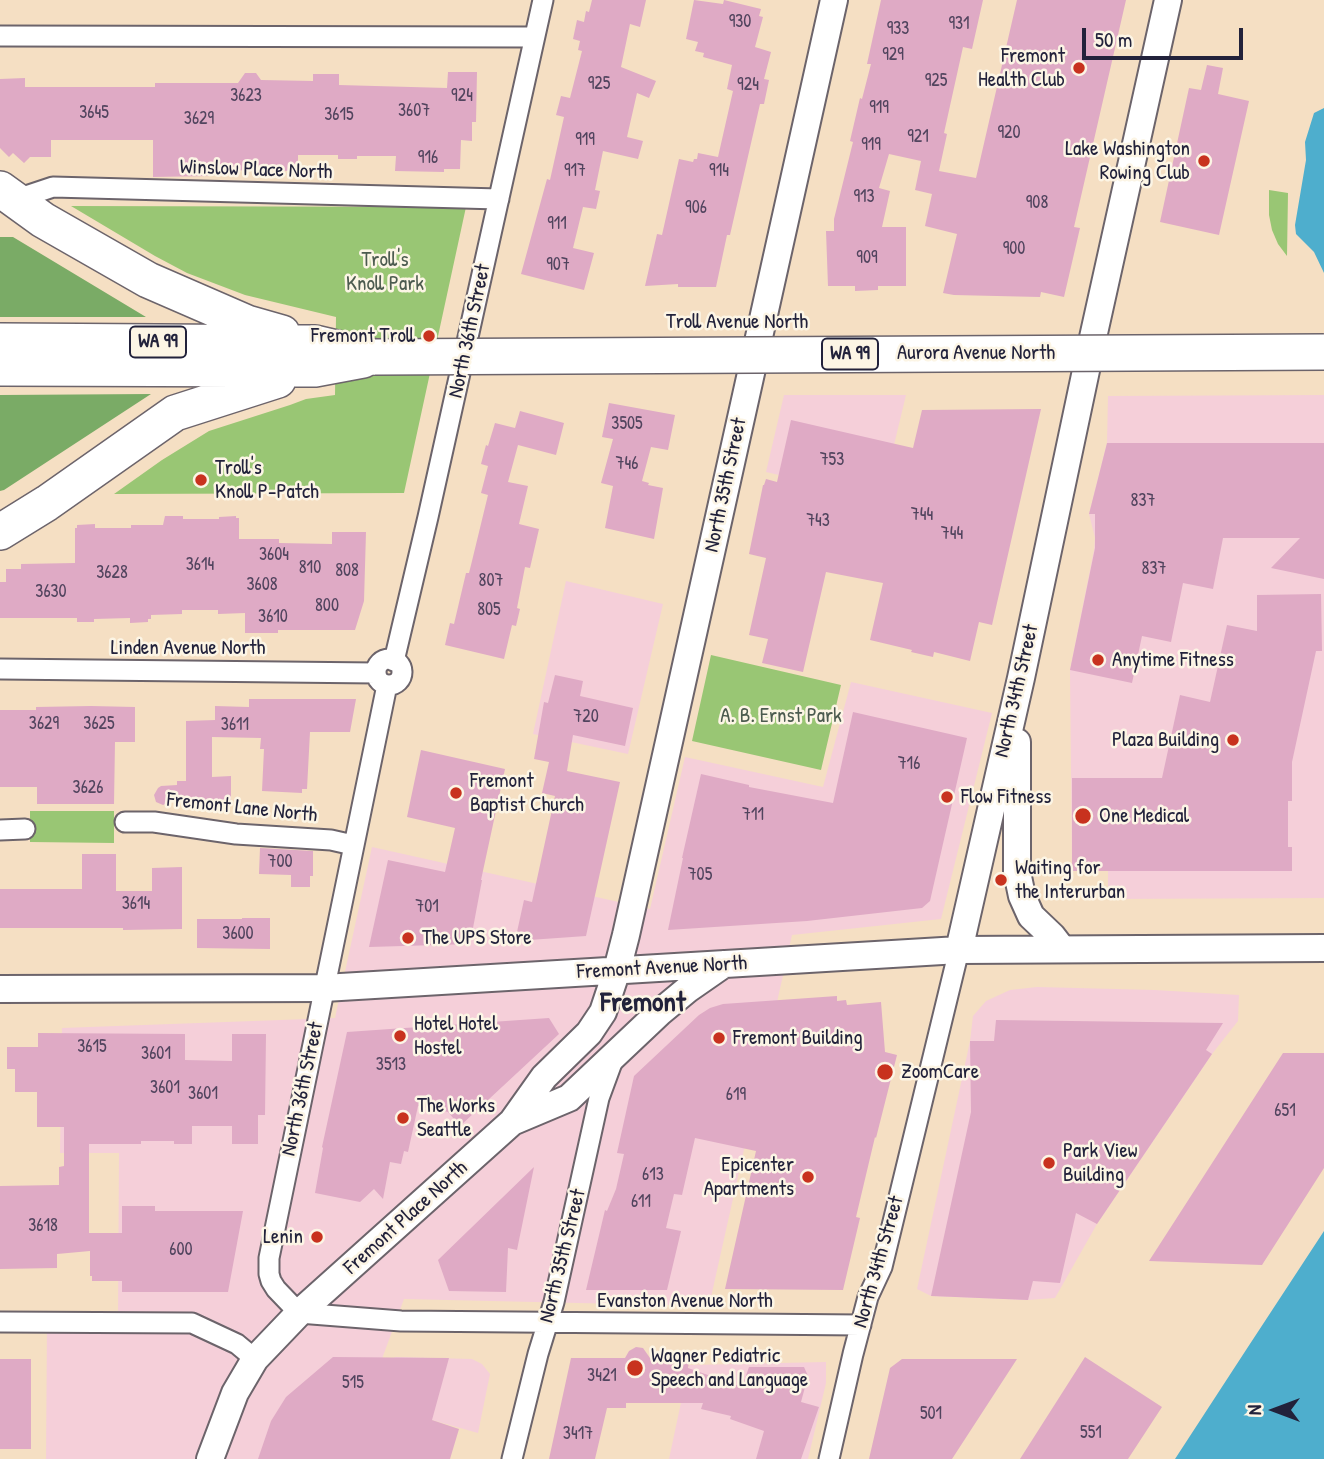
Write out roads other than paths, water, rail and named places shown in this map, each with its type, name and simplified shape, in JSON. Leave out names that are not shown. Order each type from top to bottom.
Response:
[{"type":"highway","points":[[5,200],[148,280],[315,356]]},
{"type":"highway","name":"Aurora Avenue North","points":[[0,341],[375,357],[1324,352]]},
{"type":"highway","points":[[0,532],[47,503],[175,413],[246,389],[315,356]]},
{"type":"highway","name":"Aurora Avenue North","points":[[0,368],[315,356]]},
{"type":"main road","name":"North 35th Street","points":[[617,971],[834,0]]},
{"type":"main road","name":"North 34th Street","points":[[959,950],[1021,678],[1168,0]]},
{"type":"main road","points":[[1021,678],[1017,752],[1017,872],[1025,906],[1052,943]]},
{"type":"main road","name":"Fremont Avenue North","points":[[0,989],[324,988],[1052,943],[1324,948]]},
{"type":"main road","name":"Fremont Place North","points":[[512,1122],[569,1098],[668,1005],[724,964]]},
{"type":"main road","name":"Fremont Place North","points":[[299,1314],[512,1122],[544,1077],[598,1021],[617,971]]},
{"type":"main road","points":[[209,1459],[231,1402],[255,1359],[299,1314]]},
{"type":"street","name":"North 36th Street","points":[[299,1314],[271,1281],[268,1266],[353,845],[381,679],[377,667],[383,661],[394,661],[543,0]]},
{"type":"street","points":[[0,36],[534,37]]},
{"type":"street","name":"Winslow Place North","points":[[5,200],[53,187],[499,199]]},
{"type":"street","name":"Troll Avenue North","points":[[466,346],[1092,342]]},
{"type":"street","name":"Linden Avenue North","points":[[0,669],[381,679]]},
{"type":"street","name":"Fremont Lane North","points":[[125,822],[154,822],[236,834],[331,840],[353,845]]},
{"type":"street","points":[[0,830],[25,830]]},
{"type":"street","name":"North 34th Street","points":[[829,1459],[868,1297],[882,1267],[959,950]]},
{"type":"street","name":"North 35th Street","points":[[512,1459],[554,1302],[599,1098],[616,1054]]},
{"type":"street","name":"Evanston Avenue North","points":[[299,1314],[401,1321],[861,1325]]},
{"type":"street","points":[[0,1322],[192,1323],[237,1344],[255,1359]]},
{"type":"water","points":[[1324,108],[1324,273],[1314,252],[1296,234],[1295,225],[1306,160],[1305,142],[1314,113]]},
{"type":"water","points":[[1324,1231],[1324,1459],[1175,1459],[1246,1350]]},
{"type":"place","name":"Fremont Health Club","points":[[1079,68]]},
{"type":"place","name":"Lake Washington Rowing Club","points":[[1204,161]]},
{"type":"place","name":"Fremont Troll","points":[[429,336]]},
{"type":"place","name":"Troll's Knoll P-Patch","points":[[201,480]]},
{"type":"place","name":"Anytime Fitness","points":[[1098,660]]},
{"type":"place","name":"Plaza Building","points":[[1233,740]]},
{"type":"place","name":"Fremont Baptist Church","points":[[456,793]]},
{"type":"place","name":"Flow Fitness","points":[[947,797]]},
{"type":"place","name":"One Medical","points":[[1083,816]]},
{"type":"place","name":"Waiting for the Interurban","points":[[1001,880]]},
{"type":"place","name":"The UPS Store","points":[[408,938]]},
{"type":"place","name":"Hotel Hotel Hostel","points":[[400,1036]]},
{"type":"place","name":"Fremont Building","points":[[719,1038]]},
{"type":"place","name":"ZoomCare","points":[[885,1072]]},
{"type":"place","name":"The Works Seattle","points":[[403,1118]]},
{"type":"place","name":"Park View Building","points":[[1049,1163]]},
{"type":"place","name":"Epicenter Apartments","points":[[808,1177]]},
{"type":"place","name":"Lenin","points":[[317,1237]]},
{"type":"place","name":"Wagner Pediatric Speech and Language","points":[[635,1368]]},
{"type":"district","name":"Fremont","points":[[643,1004]]},
{"type":"park label","name":"Troll's Knoll Park","points":[[385,272]]},
{"type":"park label","name":"A. B. Ernst Park","points":[[781,716]]}]
